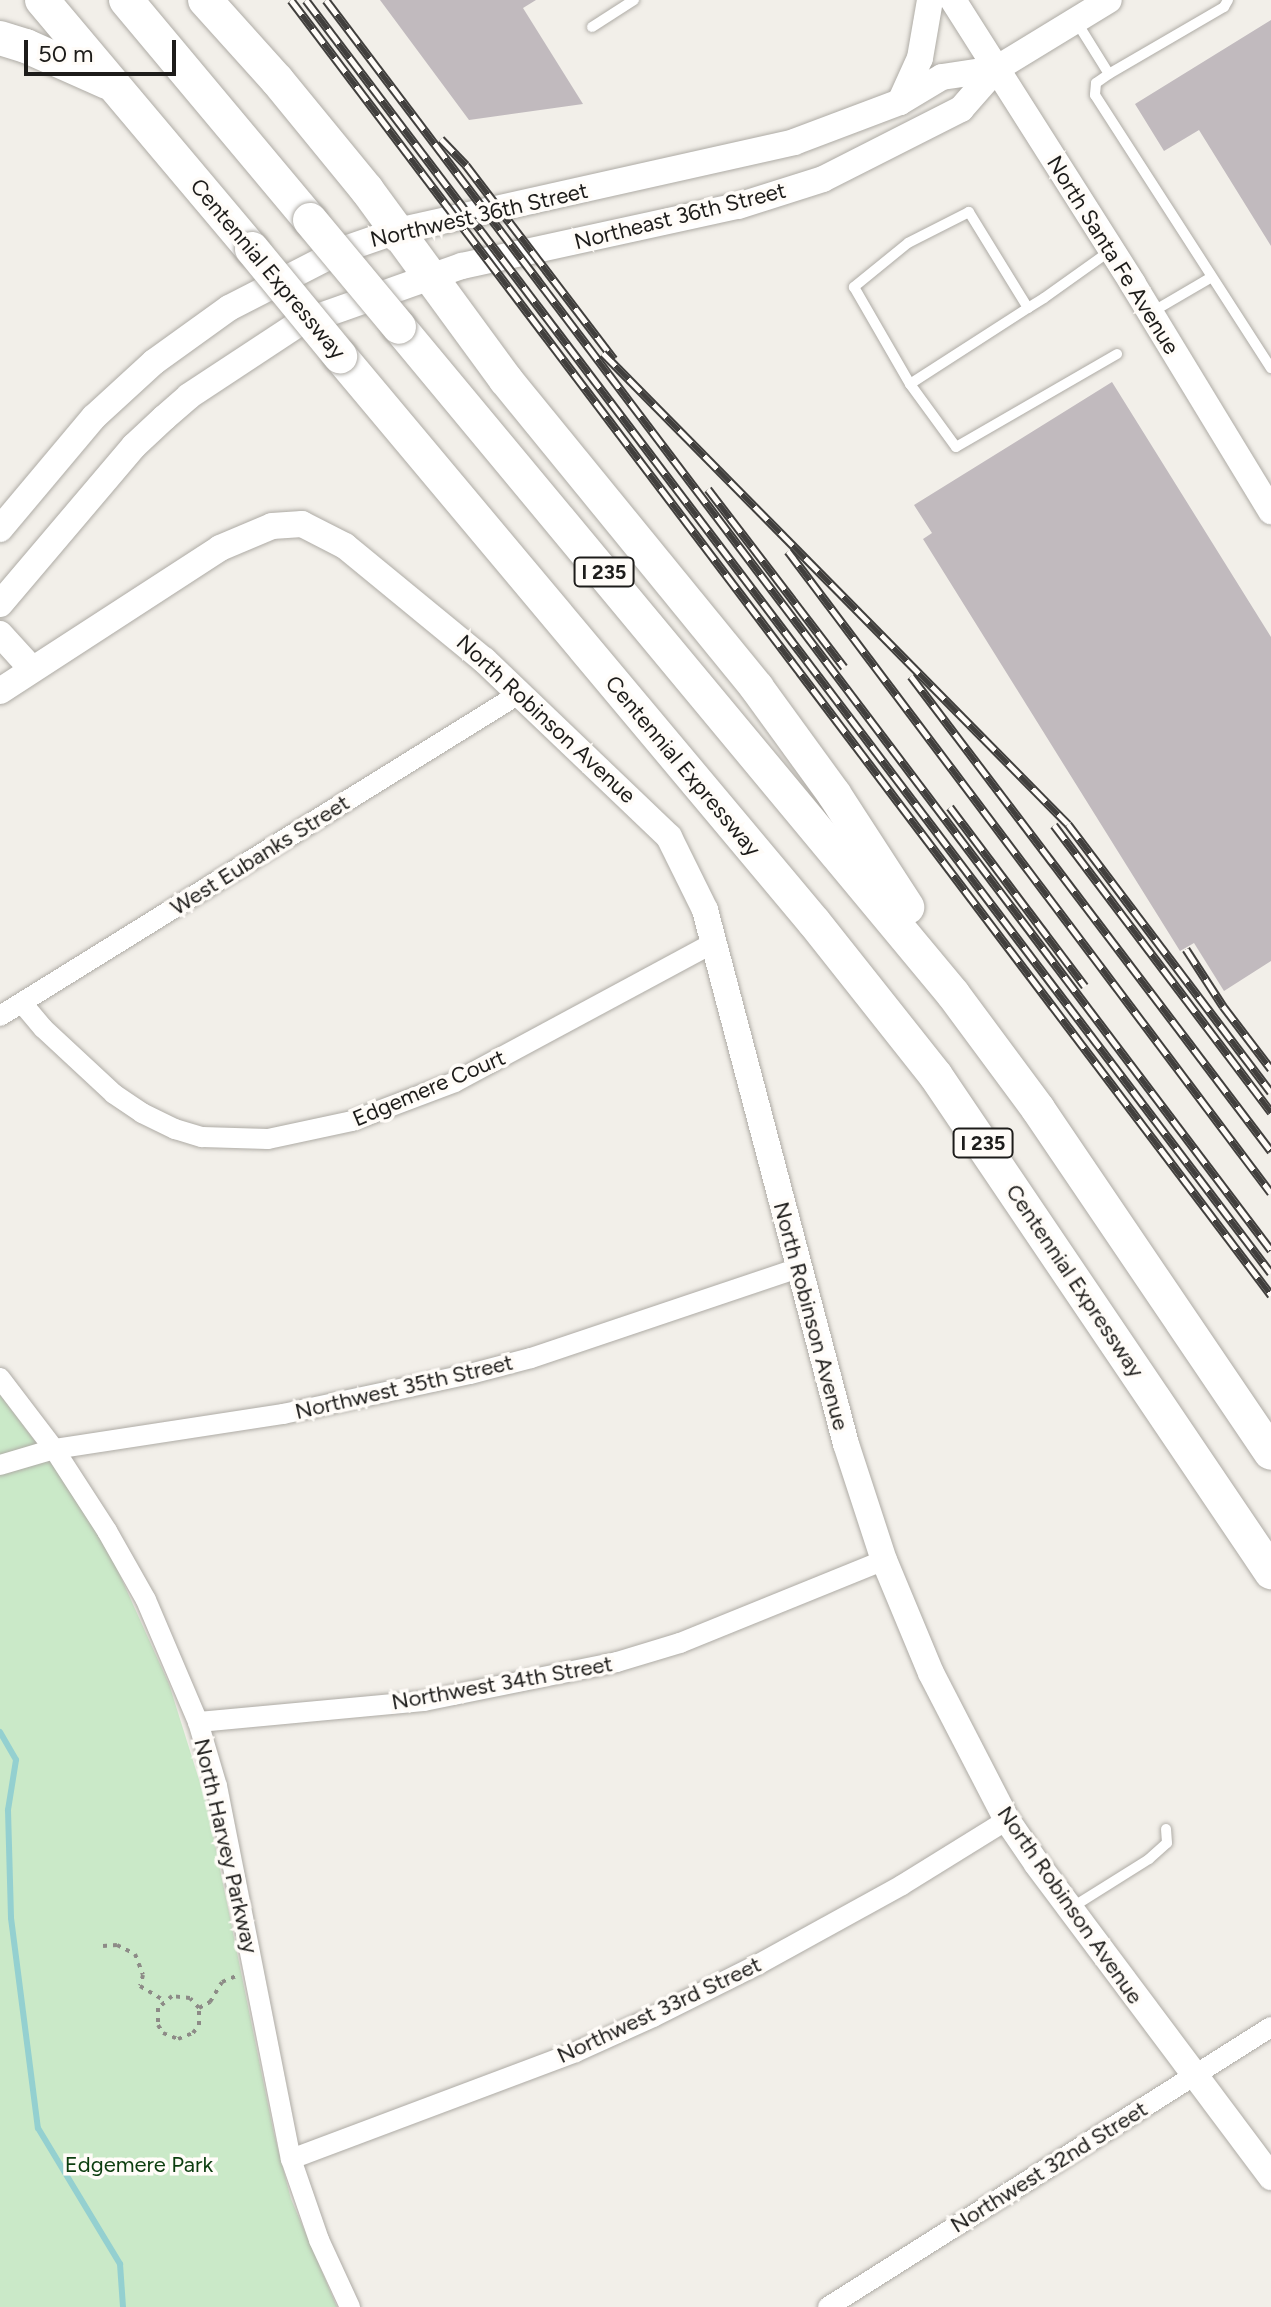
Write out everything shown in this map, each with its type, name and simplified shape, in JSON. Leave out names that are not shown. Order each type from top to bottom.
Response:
[{"type":"highway","name":"Centennial Expressway","points":[[42,0],[814,922],[936,1076],[1271,1572]]},
{"type":"highway","name":"I 235","points":[[126,0],[873,895],[1038,1109],[1271,1453]]},
{"type":"highway","points":[[205,0],[277,80],[397,231],[506,380],[757,688],[808,758],[1038,1109]]},
{"type":"highway","points":[[0,38],[26,46],[114,85]]},
{"type":"street","points":[[900,102],[920,58],[930,0]]},
{"type":"street","name":"North Santa Fe Avenue","points":[[953,0],[1151,313],[1271,511]]},
{"type":"street","name":"Northeast 36th Street","points":[[484,261],[699,216],[823,179],[961,109],[996,69],[1109,0]]},
{"type":"street","name":"Northwest 36th Street","points":[[0,529],[94,417],[154,362],[198,328],[342,250],[397,231],[770,148],[842,126],[900,102],[942,77],[996,69]]},
{"type":"street","name":"Northwest 36th Street","points":[[430,276],[484,261]]},
{"type":"street","points":[[0,604],[134,446],[189,396],[308,319],[430,276]]},
{"type":"street","name":"North Robinson Avenue","points":[[32,669],[220,548],[272,526],[302,524],[319,530],[353,552],[484,660],[669,837],[692,877],[713,943],[846,1444],[884,1560],[931,1673],[1007,1820],[1069,1909],[1271,2177]]},
{"type":"street","points":[[0,634],[32,669],[0,691]]},
{"type":"street","name":"West Eubanks Street","points":[[0,1016],[519,694]]},
{"type":"street","name":"Edgemere Court","points":[[22,1003],[43,1028],[102,1083],[142,1113],[175,1129],[202,1137],[268,1139],[352,1121],[455,1082],[713,943]]},
{"type":"street","name":"Northwest 35th Street","points":[[0,1465],[54,1449],[283,1414],[470,1374],[531,1358],[798,1268]]},
{"type":"street","name":"North Harvey Parkway","points":[[0,1378],[54,1449],[107,1531],[146,1600],[198,1722],[217,1786],[291,2159],[319,2240],[350,2307]]},
{"type":"street","name":"Northwest 34th Street","points":[[198,1722],[424,1701],[588,1669],[680,1643],[884,1560]]},
{"type":"street","name":"Northwest 33rd Street","points":[[291,2159],[576,2052],[653,2017],[863,1906],[1007,1820]]},
{"type":"street","name":"Northwest 32nd Street","points":[[828,2307],[1271,2027]]},
{"type":"lane","points":[[592,27],[634,0]]},
{"type":"lane","points":[[1228,0],[1224,7],[1096,83],[1095,95],[1271,368]]},
{"type":"lane","points":[[1075,20],[1109,74]]},
{"type":"lane","points":[[1028,308],[969,212],[908,243],[854,287],[910,384],[956,447],[1117,354]]},
{"type":"lane","points":[[910,384],[1111,250]]},
{"type":"lane","points":[[1151,313],[1212,277]]},
{"type":"lane","points":[[1069,1909],[1149,1859],[1167,1843],[1166,1829]]},
{"type":"path","points":[[103,1946],[117,1945],[135,1954],[143,1975],[140,1986],[163,2000]]},
{"type":"path","points":[[199,2008],[210,2002],[222,1982],[235,1976]]},
{"type":"path","points":[[183,1995],[199,2008],[199,2025],[193,2033],[178,2039],[163,2033],[158,2025],[158,2008],[163,2000],[183,1995]]},
{"type":"green space","name":"Edgemere Park","points":[[0,1395],[63,1478],[113,1560],[169,1684],[207,1805],[274,2134],[291,2199],[337,2307],[0,2307]]},
{"type":"building","points":[[380,0],[536,0],[523,8],[583,104],[469,120]]},
{"type":"building","points":[[1271,20],[1271,246],[1199,130],[1164,151],[1135,104]]},
{"type":"building","points":[[1112,382],[1271,637],[1271,961],[1224,991],[1194,943],[1180,951],[923,539],[932,533],[914,505]]},
{"type":"waterway","points":[[0,1732],[16,1760],[8,1810],[11,1918],[38,2128],[120,2264],[123,2307]]},
{"type":"railway","points":[[291,0],[1271,1295]]},
{"type":"railway","points":[[306,0],[1271,1273]]},
{"type":"railway","points":[[326,0],[1271,1250]]},
{"type":"railway","points":[[441,139],[466,165],[614,359]]},
{"type":"railway","points":[[603,353],[1068,824],[1271,1092]]},
{"type":"railway","points":[[708,489],[844,667]]},
{"type":"railway","points":[[788,551],[1271,1193]]},
{"type":"railway","points":[[911,676],[1271,1151]]},
{"type":"railway","points":[[950,807],[1085,986]]},
{"type":"railway","points":[[1054,825],[1271,1112]]},
{"type":"railway","points":[[1186,949],[1223,1006],[1271,1069]]}]
